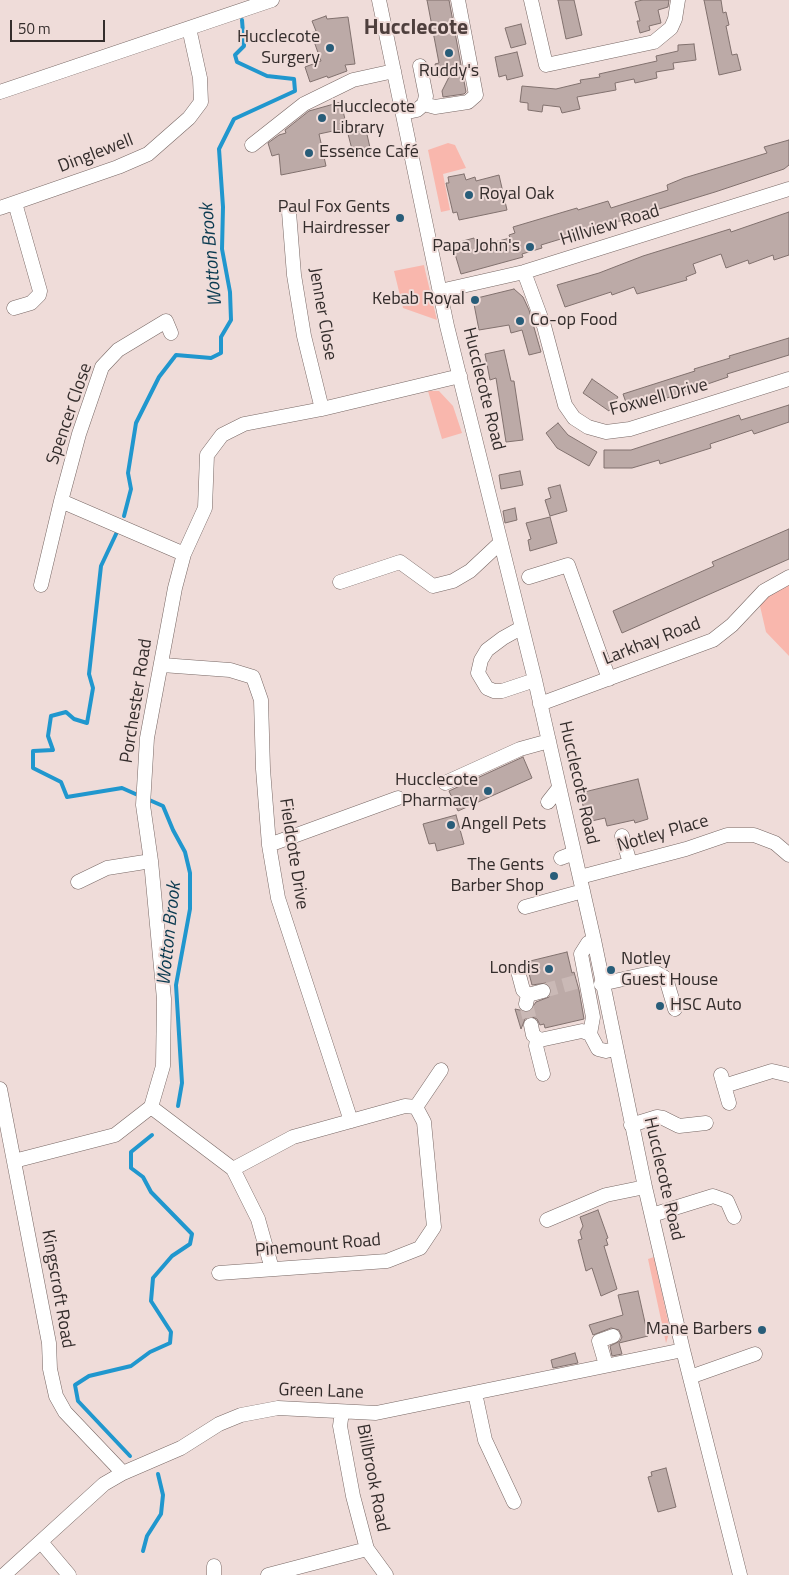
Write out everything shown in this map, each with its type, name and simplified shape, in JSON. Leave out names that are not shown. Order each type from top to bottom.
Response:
[{"type":"street","points":[[0,92],[272,0]]},
{"type":"street","name":"Hucclecote Road","points":[[380,0],[440,291],[549,740],[559,788],[568,856],[580,877],[631,1126],[683,1350],[740,1575]]},
{"type":"street","points":[[424,104],[435,107],[468,102],[476,95],[458,0]]},
{"type":"street","points":[[531,0],[546,65],[654,42],[671,28],[683,2]]},
{"type":"street","name":"Dinglewell","points":[[0,208],[118,168],[148,154],[189,118],[201,102],[200,78],[189,28]]},
{"type":"street","points":[[403,113],[417,110],[424,104],[426,96],[420,66]]},
{"type":"street","points":[[252,145],[304,104],[353,80],[394,72]]},
{"type":"street","name":"Hillview Road","points":[[440,291],[524,272],[789,189]]},
{"type":"street","points":[[14,308],[31,303],[40,290],[15,203]]},
{"type":"street","name":"Jenner Close","points":[[294,220],[294,275],[304,336],[322,409]]},
{"type":"street","name":"Foxwell Drive","points":[[524,272],[544,326],[565,405],[574,418],[588,428],[606,432],[630,429],[789,379]]},
{"type":"street","name":"Spencer Close","points":[[41,585],[79,434],[102,367],[118,350],[166,322],[171,333]]},
{"type":"street","name":"Porchester Road","points":[[151,1108],[163,1066],[164,999],[143,798],[147,738],[162,666],[175,588],[184,554],[205,508],[207,455],[222,435],[244,424],[322,409],[460,376]]},
{"type":"street","points":[[61,501],[184,554]]},
{"type":"street","points":[[340,582],[400,562],[433,586],[453,581],[470,571],[500,543]]},
{"type":"street","points":[[529,577],[568,565],[610,679]]},
{"type":"street","name":"Larkhay Road","points":[[540,704],[712,640],[732,625],[764,591],[789,577]]},
{"type":"street","points":[[521,628],[502,638],[487,650],[481,660],[478,673],[487,688],[494,691],[502,691],[535,680]]},
{"type":"street","name":"Fieldcote Drive","points":[[162,666],[230,670],[252,676],[261,700],[263,769],[269,845],[278,898],[351,1121]]},
{"type":"street","points":[[445,782],[520,749],[549,740]]},
{"type":"street","points":[[548,802],[559,788]]},
{"type":"street","points":[[269,845],[398,798]]},
{"type":"street","name":"Notley Place","points":[[580,877],[686,849],[727,834],[754,835],[775,843],[789,855]]},
{"type":"street","points":[[622,836],[630,863]]},
{"type":"street","points":[[78,882],[107,868],[151,861]]},
{"type":"street","points":[[526,907],[583,891]]},
{"type":"street","points":[[594,940],[588,942],[581,954],[580,978],[593,1017],[590,1034],[598,1049],[615,1050]]},
{"type":"street","points":[[601,984],[655,972],[664,977],[667,982],[675,1009]]},
{"type":"street","points":[[520,975],[527,1000],[543,990]]},
{"type":"street","points":[[531,1025],[537,1039],[536,1046],[543,1074]]},
{"type":"street","points":[[537,1039],[582,1031],[590,1034]]},
{"type":"street","points":[[233,1169],[293,1137],[405,1106],[416,1107],[441,1070]]},
{"type":"street","points":[[729,1104],[723,1081],[772,1071],[789,1075]]},
{"type":"street","name":"Kingscroft Road","points":[[0,1089],[49,1342],[50,1369],[56,1396],[65,1412],[122,1473]]},
{"type":"street","name":"Pinemount Road","points":[[219,1273],[387,1261],[420,1248],[434,1227],[424,1122],[416,1107]]},
{"type":"street","points":[[14,1161],[115,1136],[151,1108],[233,1169],[258,1219],[272,1269]]},
{"type":"street","points":[[631,1126],[657,1117],[679,1126],[706,1123]]},
{"type":"street","points":[[547,1220],[606,1195],[645,1187]]},
{"type":"street","points":[[652,1215],[685,1203],[718,1196],[730,1205],[734,1217]]},
{"type":"street","points":[[606,1366],[599,1341],[613,1336]]},
{"type":"street","name":"Green Lane","points":[[4,1575],[104,1484],[122,1473],[181,1448],[219,1424],[242,1415],[278,1408],[376,1413],[683,1350]]},
{"type":"street","points":[[690,1377],[755,1354]]},
{"type":"street","points":[[475,1393],[486,1440],[514,1502]]},
{"type":"street","name":"Billbrook Road","points":[[342,1412],[342,1434],[353,1496],[367,1549],[386,1575]]},
{"type":"street","points":[[41,1542],[69,1575]]},
{"type":"street","points":[[268,1575],[367,1549]]},
{"type":"shaded area","points":[[448,143],[455,145],[466,168],[443,174],[450,210],[441,212],[428,150]]},
{"type":"shaded area","points":[[424,265],[437,320],[403,308],[394,271]]},
{"type":"shaded area","points":[[428,391],[439,391],[453,406],[462,433],[442,439]]},
{"type":"shaded area","points":[[789,583],[789,656],[766,632],[760,606],[762,600]]},
{"type":"shaded area","points":[[654,1257],[670,1330],[666,1343],[648,1259]]},
{"type":"building","points":[[427,0],[449,0],[466,92],[464,94],[443,97],[442,91],[450,75],[438,77],[435,64],[439,63]]},
{"type":"building","points":[[558,0],[574,0],[582,35],[566,39]]},
{"type":"building","points":[[642,0],[669,0],[668,7],[658,10],[661,23],[649,26],[650,30],[640,33],[637,21],[640,21],[635,2]]},
{"type":"building","points":[[704,0],[721,0],[723,13],[726,12],[729,25],[726,26],[732,55],[737,54],[741,70],[719,75]]},
{"type":"building","name":"Hucclecote Surgery","points":[[326,16],[327,19],[348,17],[355,64],[345,65],[347,71],[310,82],[305,67],[321,61],[311,33],[316,31],[312,21]]},
{"type":"building","points":[[521,24],[526,44],[511,48],[505,28]]},
{"type":"building","points":[[694,44],[696,60],[673,63],[674,69],[656,72],[657,78],[635,83],[634,79],[615,83],[616,90],[577,97],[580,109],[562,113],[560,107],[543,105],[542,112],[528,110],[528,103],[520,102],[522,86],[556,89],[581,83],[580,80],[600,77],[599,74],[657,61],[656,56],[678,51],[678,45]]},
{"type":"building","points":[[517,52],[523,76],[507,80],[506,75],[499,77],[495,57]]},
{"type":"building","points":[[341,102],[347,128],[319,134],[326,166],[281,175],[279,154],[272,156],[268,143],[279,135],[286,133],[285,130],[309,111]]},
{"type":"building","points":[[366,130],[371,152],[354,157],[348,134]]},
{"type":"building","points":[[789,140],[789,165],[784,169],[541,245],[542,248],[522,254],[523,257],[461,274],[452,244],[474,238],[476,247],[510,238],[509,235],[515,233],[513,227],[577,208],[578,210],[608,201],[611,208],[668,190],[667,185],[684,178],[767,153],[764,147]]},
{"type":"building","name":"Royal Oak","points":[[464,174],[466,180],[475,177],[476,181],[499,175],[507,210],[459,220],[457,212],[453,213],[446,183],[449,183],[448,177]]},
{"type":"building","points":[[789,212],[789,255],[774,260],[773,255],[749,264],[748,260],[726,268],[721,254],[693,264],[696,273],[686,277],[687,280],[637,294],[634,287],[612,295],[611,292],[565,307],[557,285],[599,273],[643,256],[730,229],[731,232]]},
{"type":"building","name":"Co-op Food","points":[[514,289],[523,297],[529,310],[541,352],[529,355],[522,330],[511,333],[509,325],[479,330],[473,299]]},
{"type":"building","points":[[789,338],[789,355],[727,374],[728,377],[629,411],[623,394],[695,371],[694,369],[730,358],[729,356]]},
{"type":"building","points":[[504,350],[511,381],[514,381],[523,440],[506,442],[496,378],[490,380],[485,354]]},
{"type":"building","points":[[592,379],[618,397],[609,411],[583,393]]},
{"type":"building","points":[[789,405],[789,422],[754,434],[752,430],[710,444],[711,448],[660,464],[659,460],[632,468],[604,468],[604,450],[631,450],[739,415],[741,420]]},
{"type":"building","points":[[558,423],[568,435],[597,452],[589,466],[557,448],[546,433]]},
{"type":"building","points":[[520,471],[523,485],[501,489],[499,475]]},
{"type":"building","points":[[560,485],[567,511],[550,516],[545,500],[551,498],[548,488]]},
{"type":"building","points":[[515,508],[517,520],[505,523],[503,511]]},
{"type":"building","points":[[550,517],[557,543],[530,551],[528,540],[531,539],[526,523]]},
{"type":"building","points":[[789,529],[789,559],[622,633],[613,611],[714,566],[712,562]]},
{"type":"building","points":[[523,757],[532,778],[458,811],[449,791]]},
{"type":"building","points":[[638,779],[648,819],[635,823],[634,820],[607,826],[605,818],[587,822],[580,793]]},
{"type":"building","points":[[456,815],[464,844],[437,851],[435,843],[429,844],[423,824]]},
{"type":"building","points":[[567,952],[572,973],[574,972],[579,990],[584,1019],[545,1028],[544,1024],[540,1025],[537,1019],[530,1016],[525,1019],[521,1029],[515,1009],[529,1012],[536,1002],[549,997],[552,993],[551,988],[546,983],[532,985],[526,962]]},
{"type":"building","points":[[598,1210],[608,1238],[606,1239],[608,1245],[604,1246],[617,1289],[601,1296],[592,1268],[586,1271],[578,1240],[582,1239],[580,1232],[583,1226],[580,1217]]},
{"type":"building","points":[[638,1291],[648,1336],[619,1343],[622,1354],[612,1356],[610,1346],[620,1341],[622,1337],[619,1330],[611,1328],[593,1335],[589,1325],[623,1315],[618,1295]]},
{"type":"building","points":[[575,1353],[578,1363],[553,1368],[551,1360]]},
{"type":"building","points":[[666,1468],[676,1507],[658,1512],[648,1477],[652,1476],[651,1472]]},
{"type":"waterway","name":"Wotton Brook","points":[[124,516],[131,489],[128,473],[136,423],[159,377],[176,355],[211,358],[221,353],[221,337],[231,320],[230,292],[222,249],[223,207],[219,149],[234,119],[295,91],[294,79],[267,76],[237,62],[235,55],[244,46],[242,20]]},
{"type":"waterway","name":"Wotton Brook","points":[[117,532],[101,566],[89,674],[93,688],[87,723],[74,719],[66,712],[51,716],[48,736],[53,750],[33,751],[33,768],[61,782],[67,797],[122,788],[140,796]]},
{"type":"waterway","name":"Wotton Brook","points":[[147,799],[163,806],[185,852],[190,873],[190,909],[176,985],[182,1083],[178,1106]]},
{"type":"waterway","name":"Wotton Brook","points":[[130,1456],[78,1401],[75,1385],[89,1376],[131,1366],[150,1352],[170,1343],[171,1332],[151,1301],[153,1278],[172,1256],[190,1244],[192,1234],[151,1192],[143,1177],[131,1168],[131,1152],[152,1135]]},
{"type":"waterway","name":"Wotton Brook","points":[[143,1551],[147,1536],[161,1514],[163,1495],[158,1474]]},
{"type":"tunnel","points":[[543,991],[576,982]]},
{"type":"tunnel","points":[[526,1004],[531,1025]]},
{"type":"place","name":"Hucclecote Surgery","points":[[330,48]]},
{"type":"place","name":"Ruddy's","points":[[449,53]]},
{"type":"place","name":"Hucclecote Library","points":[[322,118]]},
{"type":"place","name":"Essence Café","points":[[309,153]]},
{"type":"place","name":"Royal Oak","points":[[469,195]]},
{"type":"place","name":"Paul Fox Gents Hairdresser","points":[[400,218]]},
{"type":"place","name":"Papa John's","points":[[530,247]]},
{"type":"place","name":"Kebab Royal","points":[[475,300]]},
{"type":"place","name":"Co-op Food","points":[[520,321]]},
{"type":"place","name":"Hucclecote Pharmacy","points":[[488,791]]},
{"type":"place","name":"Angell Pets","points":[[451,825]]},
{"type":"place","name":"The Gents Barber Shop","points":[[554,876]]},
{"type":"place","name":"Londis","points":[[549,969]]},
{"type":"place","name":"Notley Guest House","points":[[611,970]]},
{"type":"place","name":"HSC Auto","points":[[660,1006]]},
{"type":"place","name":"Mane Barbers","points":[[762,1330]]},
{"type":"district","name":"Hucclecote","points":[[416,29]]}]
